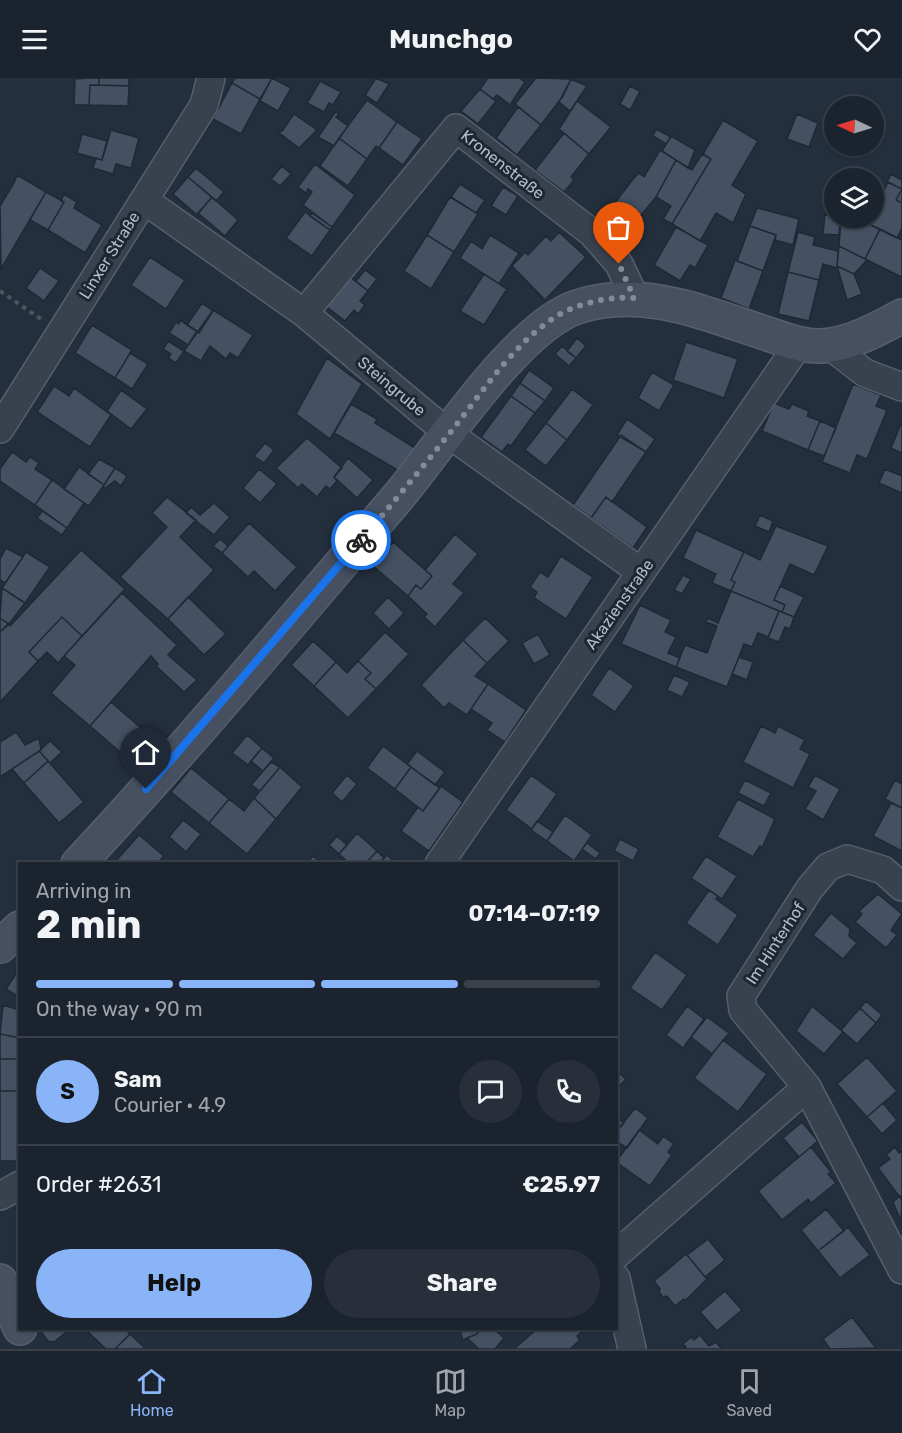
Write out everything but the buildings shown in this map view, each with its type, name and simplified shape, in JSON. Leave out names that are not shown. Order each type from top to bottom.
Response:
[{"type":"street","name":"Linxer Straße","points":[[0,429],[204,105],[211,78]]},
{"type":"street","name":"Kronenstraße","points":[[304,313],[456,128],[592,233],[619,264],[634,298]]},
{"type":"street","name":"Steingrube","points":[[144,200],[304,313],[449,434],[641,572]]},
{"type":"street","points":[[80,862],[131,807],[401,494],[520,346],[551,320],[587,304],[634,298],[693,309],[814,344],[865,373],[902,387]]},
{"type":"street","points":[[814,344],[867,333],[902,316]]},
{"type":"street","name":"Akazienstraße","points":[[441,862],[641,572],[814,344]]},
{"type":"street","name":"Im Hinterhof","points":[[902,887],[883,870],[847,859],[828,867],[810,888],[741,996],[743,1010],[807,1087],[902,1270]]},
{"type":"street","points":[[0,946],[18,930]]},
{"type":"street","points":[[618,1253],[807,1087]]},
{"type":"street","points":[[0,1196],[18,1186]]},
{"type":"street","points":[[0,1281],[18,1323]]},
{"type":"street","points":[[618,1287],[632,1349]]},
{"type":"street","points":[[21,1330],[32,1349]]},
{"type":"path","points":[[0,291],[61,333]]},
{"type":"way so far","points":[[361,540],[401,494],[490,381],[532,335],[551,320],[574,308],[624,297],[634,298],[619,264]]},
{"type":"route","points":[[146,789],[361,540]]}]
